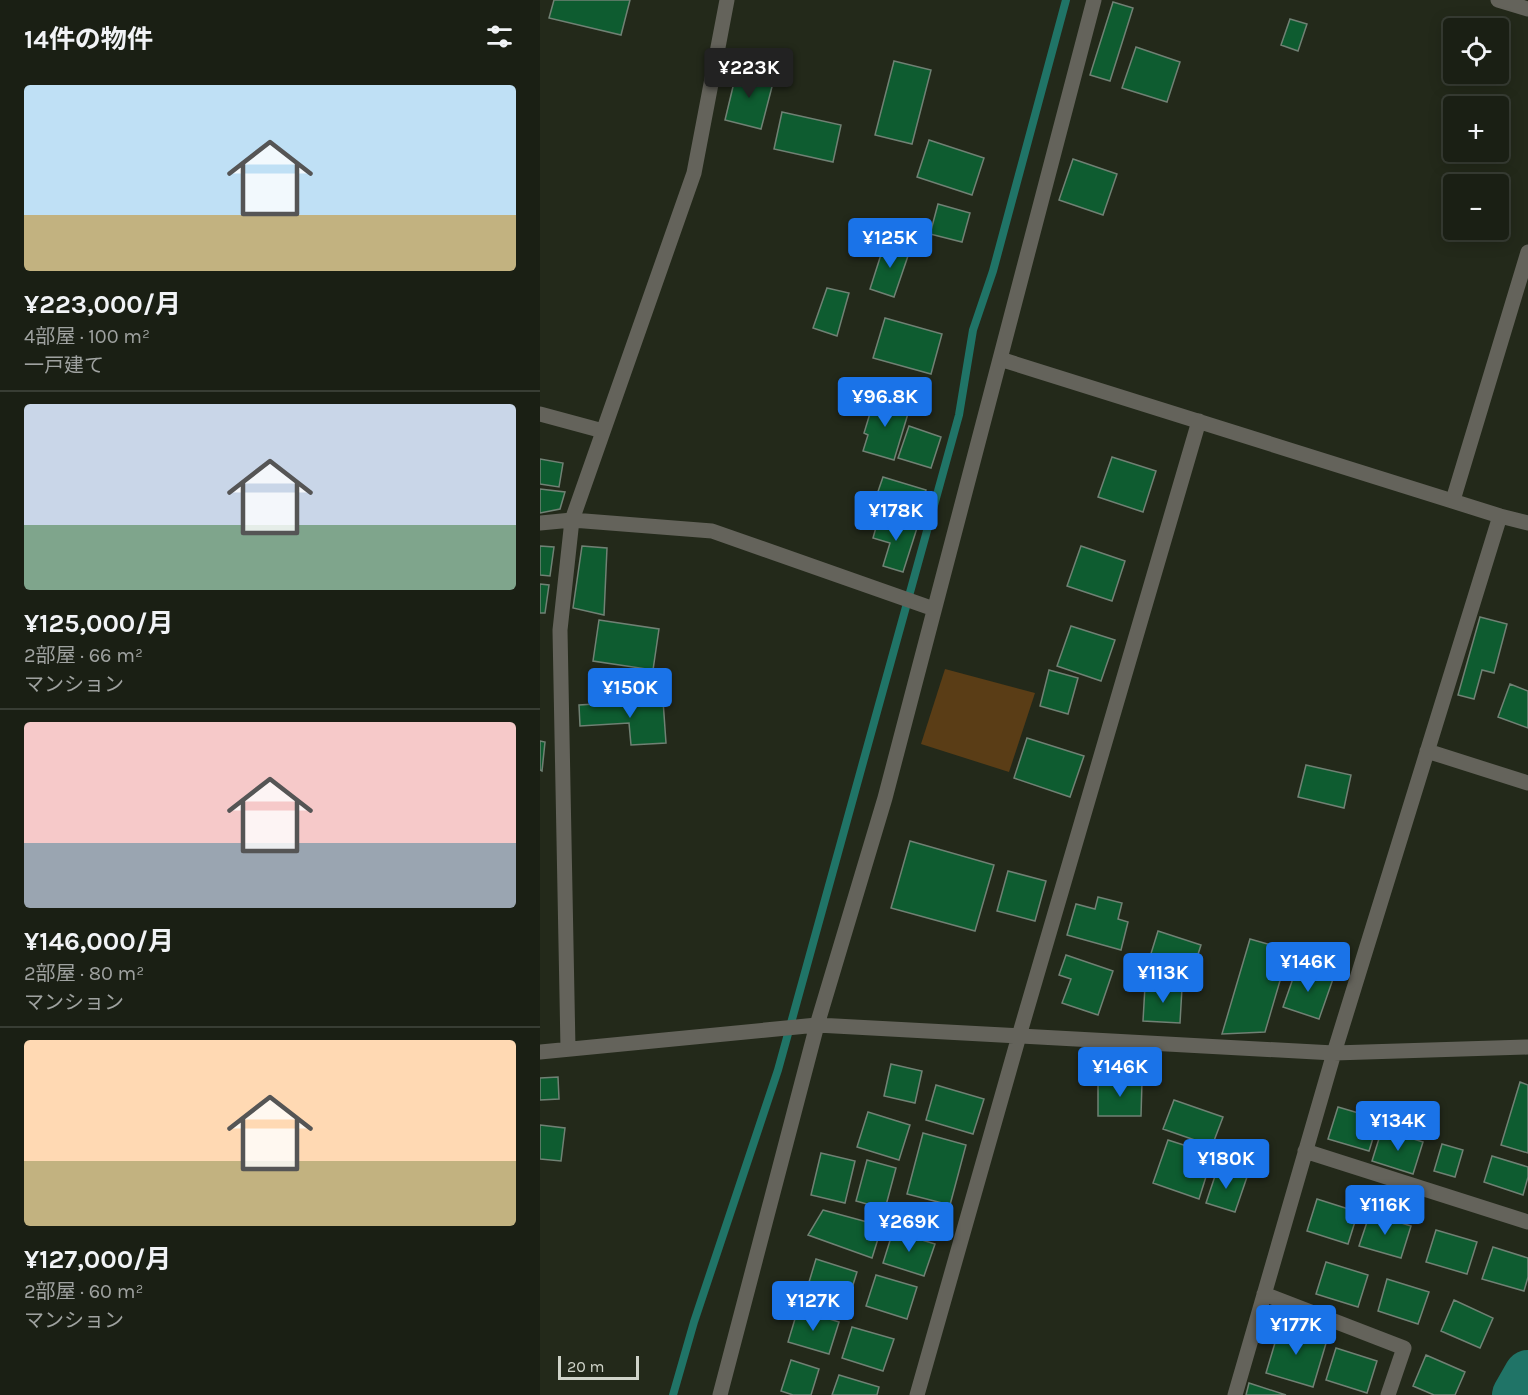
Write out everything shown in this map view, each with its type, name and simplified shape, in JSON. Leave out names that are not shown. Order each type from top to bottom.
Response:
[{"type":"street","points":[[568,1049],[560,630],[572,520],[694,173],[728,0]]},
{"type":"street","points":[[720,1395],[817,1025],[885,798],[1094,0]]},
{"type":"street","points":[[1498,0],[1528,9]]},
{"type":"street","points":[[1453,500],[1528,252]]},
{"type":"street","points":[[999,360],[1528,523]]},
{"type":"street","points":[[540,414],[603,431]]},
{"type":"street","points":[[917,1395],[1019,1036],[1199,421]]},
{"type":"street","points":[[1235,1395],[1334,1053],[1500,516]]},
{"type":"street","points":[[540,523],[572,520],[712,531],[934,609]]},
{"type":"street","points":[[1427,751],[1528,783]]},
{"type":"street","points":[[540,1052],[817,1025],[1334,1053],[1528,1047]]},
{"type":"street","points":[[1305,1151],[1528,1222]]},
{"type":"street","points":[[1264,1294],[1404,1348],[1388,1395]]},
{"type":"shaded area","points":[[945,669],[1035,693],[1009,772],[921,744]]},
{"type":"building","points":[[554,0],[630,0],[621,35],[549,18]]},
{"type":"building","points":[[1113,2],[1133,8],[1110,81],[1090,75]]},
{"type":"building","points":[[1290,19],[1307,24],[1298,51],[1281,45]]},
{"type":"building","points":[[1136,47],[1180,62],[1167,102],[1122,88]]},
{"type":"building","points":[[894,61],[931,70],[912,144],[875,135]]},
{"type":"building","points":[[737,70],[774,79],[761,129],[725,120]]},
{"type":"building","points":[[782,112],[841,125],[833,162],[774,149]]},
{"type":"building","points":[[929,140],[984,158],[972,195],[917,177]]},
{"type":"building","points":[[1073,159],[1117,174],[1103,215],[1059,200]]},
{"type":"building","points":[[938,204],[970,213],[962,242],[930,234]]},
{"type":"building","points":[[885,242],[910,250],[894,297],[870,289]]},
{"type":"building","points":[[827,288],[849,293],[837,336],[813,328]]},
{"type":"building","points":[[885,318],[942,334],[931,374],[873,358]]},
{"type":"building","points":[[875,397],[910,407],[894,460],[863,451],[868,435],[864,433]]},
{"type":"building","points":[[909,426],[941,437],[931,468],[898,458]]},
{"type":"building","points":[[1112,457],[1156,471],[1143,512],[1098,497]]},
{"type":"building","points":[[540,459],[563,463],[559,487],[540,484]]},
{"type":"building","points":[[883,477],[926,490],[917,520],[873,506]]},
{"type":"building","points":[[540,489],[565,492],[560,509],[540,513]]},
{"type":"building","points":[[879,517],[917,528],[903,572],[883,566],[890,543],[873,538]]},
{"type":"building","points":[[540,546],[554,547],[550,576],[540,575]]},
{"type":"building","points":[[582,546],[607,548],[604,615],[573,608]]},
{"type":"building","points":[[1081,546],[1125,561],[1112,601],[1067,586]]},
{"type":"building","points":[[540,584],[549,585],[545,613],[540,613]]},
{"type":"building","points":[[1480,617],[1507,624],[1494,673],[1482,670],[1474,699],[1458,695]]},
{"type":"building","points":[[599,620],[659,629],[653,670],[593,661]]},
{"type":"building","points":[[1071,626],[1115,640],[1101,681],[1057,666]]},
{"type":"building","points":[[1049,670],[1078,678],[1068,714],[1040,706]]},
{"type":"building","points":[[1510,684],[1528,691],[1528,728],[1498,717]]},
{"type":"building","points":[[663,700],[666,743],[631,745],[629,723],[580,726],[579,705]]},
{"type":"building","points":[[1027,738],[1084,756],[1070,797],[1014,778]]},
{"type":"building","points":[[540,741],[545,742],[542,771],[540,770]]},
{"type":"building","points":[[1306,765],[1351,775],[1344,808],[1298,797]]},
{"type":"building","points":[[910,841],[994,865],[975,931],[891,908]]},
{"type":"building","points":[[1008,871],[1046,881],[1035,921],[997,911]]},
{"type":"building","points":[[1098,897],[1122,903],[1118,919],[1128,922],[1121,950],[1067,935],[1076,904],[1095,909]]},
{"type":"building","points":[[1158,931],[1201,945],[1192,973],[1149,960]]},
{"type":"building","points":[[1250,939],[1289,950],[1265,1032],[1222,1034]]},
{"type":"building","points":[[1066,955],[1113,971],[1098,1015],[1062,1003],[1071,979],[1059,975]]},
{"type":"building","points":[[1297,967],[1333,979],[1319,1019],[1283,1007]]},
{"type":"building","points":[[1145,986],[1182,988],[1180,1023],[1143,1021]]},
{"type":"building","points":[[891,1064],[922,1071],[915,1103],[884,1096]]},
{"type":"building","points":[[558,1077],[559,1099],[540,1100],[540,1078]]},
{"type":"building","points":[[1098,1081],[1142,1081],[1141,1116],[1098,1116]]},
{"type":"building","points":[[1520,1082],[1528,1085],[1528,1153],[1501,1145]]},
{"type":"building","points":[[936,1085],[984,1099],[973,1134],[926,1120]]},
{"type":"building","points":[[1174,1100],[1223,1117],[1212,1146],[1163,1129]]},
{"type":"building","points":[[1338,1107],[1379,1119],[1369,1151],[1328,1139]]},
{"type":"building","points":[[868,1112],[910,1125],[899,1160],[857,1147]]},
{"type":"building","points":[[540,1125],[565,1128],[561,1161],[540,1159]]},
{"type":"building","points":[[1382,1129],[1423,1142],[1413,1174],[1372,1161]]},
{"type":"building","points":[[923,1133],[966,1145],[950,1205],[907,1194]]},
{"type":"building","points":[[1168,1140],[1190,1147],[1187,1157],[1210,1164],[1199,1199],[1153,1183]]},
{"type":"building","points":[[1442,1144],[1463,1150],[1455,1177],[1434,1171]]},
{"type":"building","points":[[821,1153],[855,1161],[845,1203],[811,1195]]},
{"type":"building","points":[[1492,1156],[1528,1167],[1523,1195],[1484,1182]]},
{"type":"building","points":[[867,1160],[896,1168],[885,1209],[856,1201]]},
{"type":"building","points":[[1218,1167],[1247,1177],[1235,1212],[1206,1203]]},
{"type":"building","points":[[1317,1199],[1358,1212],[1348,1244],[1307,1231]]},
{"type":"building","points":[[823,1210],[882,1226],[872,1258],[808,1235]]},
{"type":"building","points":[[1370,1213],[1411,1226],[1401,1258],[1359,1246]]},
{"type":"building","points":[[1436,1230],[1477,1242],[1467,1274],[1426,1262]]},
{"type":"building","points":[[893,1231],[935,1244],[924,1276],[883,1263]]},
{"type":"building","points":[[1493,1247],[1528,1258],[1528,1277],[1524,1291],[1482,1279]]},
{"type":"building","points":[[816,1259],[857,1272],[847,1304],[806,1292]]},
{"type":"building","points":[[1326,1262],[1368,1275],[1358,1307],[1316,1294]]},
{"type":"building","points":[[876,1275],[917,1287],[907,1319],[866,1306]]},
{"type":"building","points":[[1387,1279],[1429,1292],[1418,1324],[1378,1311]]},
{"type":"building","points":[[1454,1300],[1493,1318],[1480,1348],[1441,1331]]},
{"type":"building","points":[[798,1309],[839,1322],[829,1354],[788,1342]]},
{"type":"building","points":[[1280,1326],[1327,1340],[1313,1387],[1266,1373]]},
{"type":"building","points":[[852,1327],[894,1339],[883,1371],[842,1358]]},
{"type":"building","points":[[1336,1348],[1377,1361],[1367,1393],[1326,1380]]},
{"type":"building","points":[[1426,1355],[1465,1372],[1455,1395],[1434,1395],[1413,1386]]},
{"type":"building","points":[[791,1360],[819,1369],[811,1395],[793,1395],[781,1391]]},
{"type":"building","points":[[839,1375],[879,1387],[877,1395],[832,1395]]},
{"type":"building","points":[[1249,1383],[1286,1395],[1246,1395]]},
{"type":"waterway","points":[[673,1395],[694,1322],[778,1070],[959,415],[973,330],[993,271],[1066,0]]},
{"type":"waterway","points":[[1516,1395],[1528,1374]]}]
